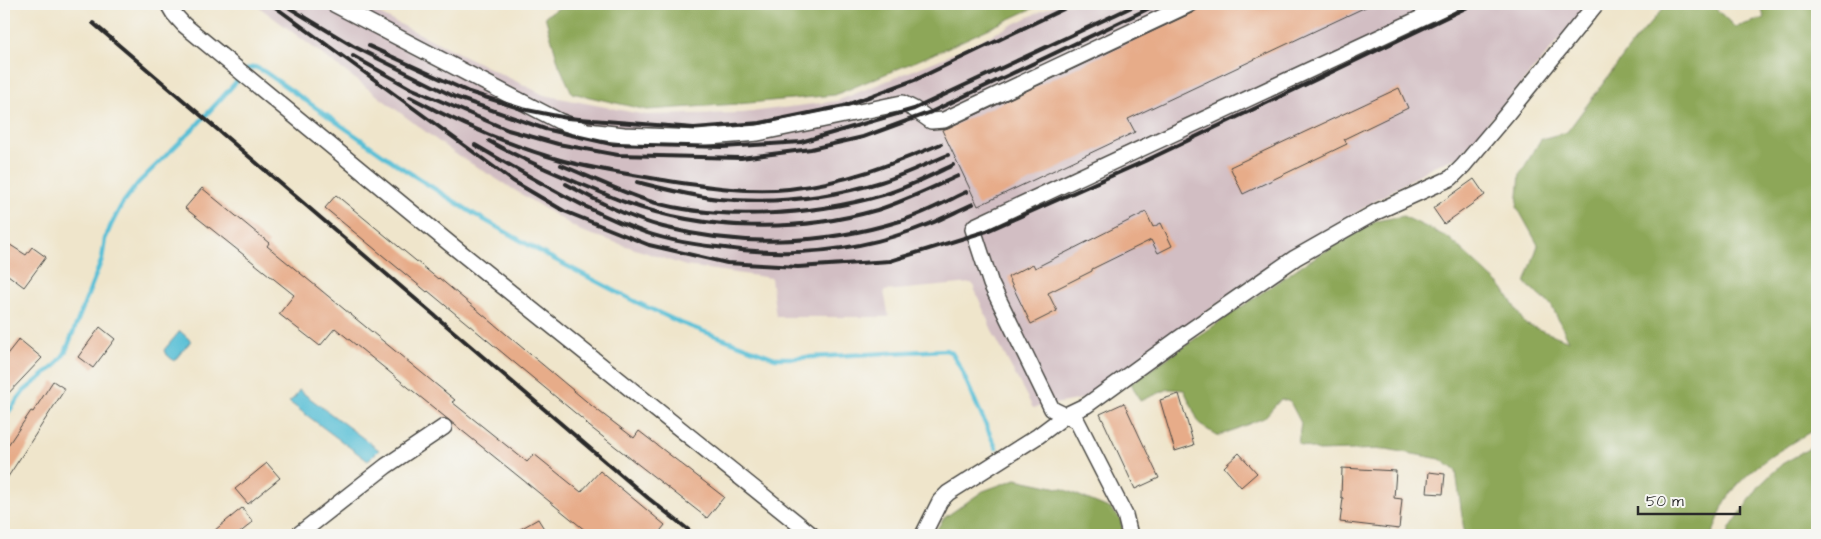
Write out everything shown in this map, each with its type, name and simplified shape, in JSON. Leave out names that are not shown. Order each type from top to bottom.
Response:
[{"type":"street","points":[[168,4],[184,25],[450,243],[812,535]]},
{"type":"street","points":[[334,4],[559,122],[587,130],[624,135],[697,138],[758,133],[902,103],[931,121],[944,120],[1190,4]]},
{"type":"street","points":[[1129,531],[1125,515],[1077,421],[1052,409],[991,284],[973,230],[975,226],[1451,4]]},
{"type":"street","points":[[923,535],[940,501],[948,493],[1022,446],[1066,415],[1087,405],[1295,258],[1376,212],[1451,178],[1464,166],[1596,4]]},
{"type":"street","points":[[298,535],[386,466],[444,427]]},
{"type":"shaded area","points":[[255,4],[359,4],[544,95],[646,115],[743,113],[837,101],[943,58],[1056,4],[1589,4],[1459,157],[1433,166],[1290,253],[1082,399],[1033,408],[994,335],[972,283],[884,291],[889,317],[776,317],[771,278],[686,266],[581,231],[454,153]]},
{"type":"green space","points":[[566,4],[1042,4],[938,52],[835,95],[647,110],[572,93],[559,65],[545,16]]},
{"type":"green space","points":[[1667,4],[1702,4],[1713,6],[1735,27],[1765,18],[1759,4],[1817,4],[1817,428],[1764,461],[1741,481],[1723,506],[1712,535],[1460,535],[1464,531],[1456,471],[1440,459],[1386,449],[1319,451],[1298,444],[1301,423],[1290,402],[1281,399],[1264,418],[1218,436],[1200,425],[1184,390],[1169,389],[1140,401],[1131,383],[1302,265],[1376,221],[1403,216],[1449,238],[1503,288],[1525,324],[1569,341],[1551,305],[1525,283],[1538,245],[1517,207],[1520,174],[1541,139],[1567,132],[1633,43]]},
{"type":"green space","points":[[1817,444],[1817,535],[1728,535],[1730,528],[1760,485],[1782,464]]},
{"type":"green space","points":[[1016,479],[1063,489],[1111,509],[1120,518],[1124,535],[933,535],[944,518],[983,491]]},
{"type":"water","points":[[180,331],[191,341],[174,361],[164,350]]},
{"type":"water","points":[[299,390],[379,450],[368,461],[289,402]]},
{"type":"building","points":[[1199,4],[1372,4],[1128,119],[1135,132],[978,206],[942,130],[1194,12],[1198,9]]},
{"type":"building","points":[[1399,88],[1408,108],[1344,139],[1347,144],[1243,194],[1230,167]]},
{"type":"building","points":[[1474,179],[1485,195],[1444,224],[1433,208]]},
{"type":"building","points":[[202,188],[269,243],[267,246],[455,400],[452,402],[527,462],[534,454],[581,492],[600,471],[665,525],[657,535],[591,535],[335,328],[320,346],[279,314],[294,295],[185,208]]},
{"type":"building","points":[[336,195],[592,406],[634,438],[639,431],[724,497],[707,518],[585,423],[428,291],[325,208]]},
{"type":"building","points":[[1146,212],[1153,227],[1161,223],[1172,246],[1158,253],[1151,240],[1048,293],[1057,311],[1031,324],[1008,277],[1033,264],[1035,268]]},
{"type":"building","points":[[4,241],[26,255],[32,247],[46,257],[24,287],[4,272]]},
{"type":"building","points":[[100,327],[115,339],[93,368],[78,357]]},
{"type":"building","points":[[19,339],[42,358],[4,398],[4,358]]},
{"type":"building","points":[[53,381],[65,389],[4,483],[4,451]]},
{"type":"building","points":[[1179,394],[1194,445],[1175,451],[1160,400]]},
{"type":"building","points":[[1124,403],[1159,478],[1135,489],[1100,414]]},
{"type":"building","points":[[1239,453],[1257,473],[1241,487],[1224,467]]},
{"type":"building","points":[[267,463],[280,478],[248,504],[235,489]]},
{"type":"building","points":[[1342,468],[1396,471],[1394,498],[1402,499],[1399,529],[1340,522],[1343,498],[1341,497]]},
{"type":"building","points":[[1429,472],[1445,474],[1443,494],[1427,493]]},
{"type":"building","points":[[242,508],[253,522],[237,535],[209,535]]},
{"type":"building","points":[[538,519],[548,535],[510,535]]},
{"type":"waterway","points":[[4,418],[24,391],[56,365],[65,353],[102,259],[105,239],[122,204],[138,183],[195,127],[248,69],[255,67],[265,72],[399,166],[474,214],[548,256],[681,323],[775,358],[946,350],[952,353],[996,448]]},
{"type":"railway","points":[[271,4],[513,181],[564,211],[649,245],[727,263],[798,267],[890,261],[987,231],[1145,161],[1474,4]]},
{"type":"railway","points":[[283,4],[353,46],[455,97],[545,129],[611,144],[723,147],[801,142],[914,109],[1138,4]]},
{"type":"railway","points":[[369,46],[469,92],[522,109],[567,118],[694,128],[760,123],[844,106],[917,79],[1074,4]]},
{"type":"railway","points":[[353,56],[408,87],[508,130],[558,144],[618,155],[741,158],[811,149],[863,137],[931,112],[1158,4]]},
{"type":"railway","points":[[93,23],[648,498],[695,535]]},
{"type":"railway","points":[[410,97],[485,133],[564,161],[629,174],[729,189],[789,189],[848,178],[941,144]]},
{"type":"railway","points":[[489,141],[544,168],[627,203],[657,212],[719,224],[783,225],[815,223],[846,217],[877,210],[958,176]]},
{"type":"railway","points":[[475,145],[574,201],[636,229],[675,241],[744,250],[797,252],[824,250],[877,241],[935,222],[973,204]]},
{"type":"railway","points":[[637,182],[667,190],[719,199],[780,200],[821,196],[861,188],[907,173],[948,155]]},
{"type":"railway","points":[[561,165],[649,201],[676,208],[736,214],[797,211],[856,202],[901,189],[953,165]]},
{"type":"railway","points":[[566,184],[613,208],[663,227],[722,238],[752,240],[812,239],[871,229],[917,215],[966,192]]}]
